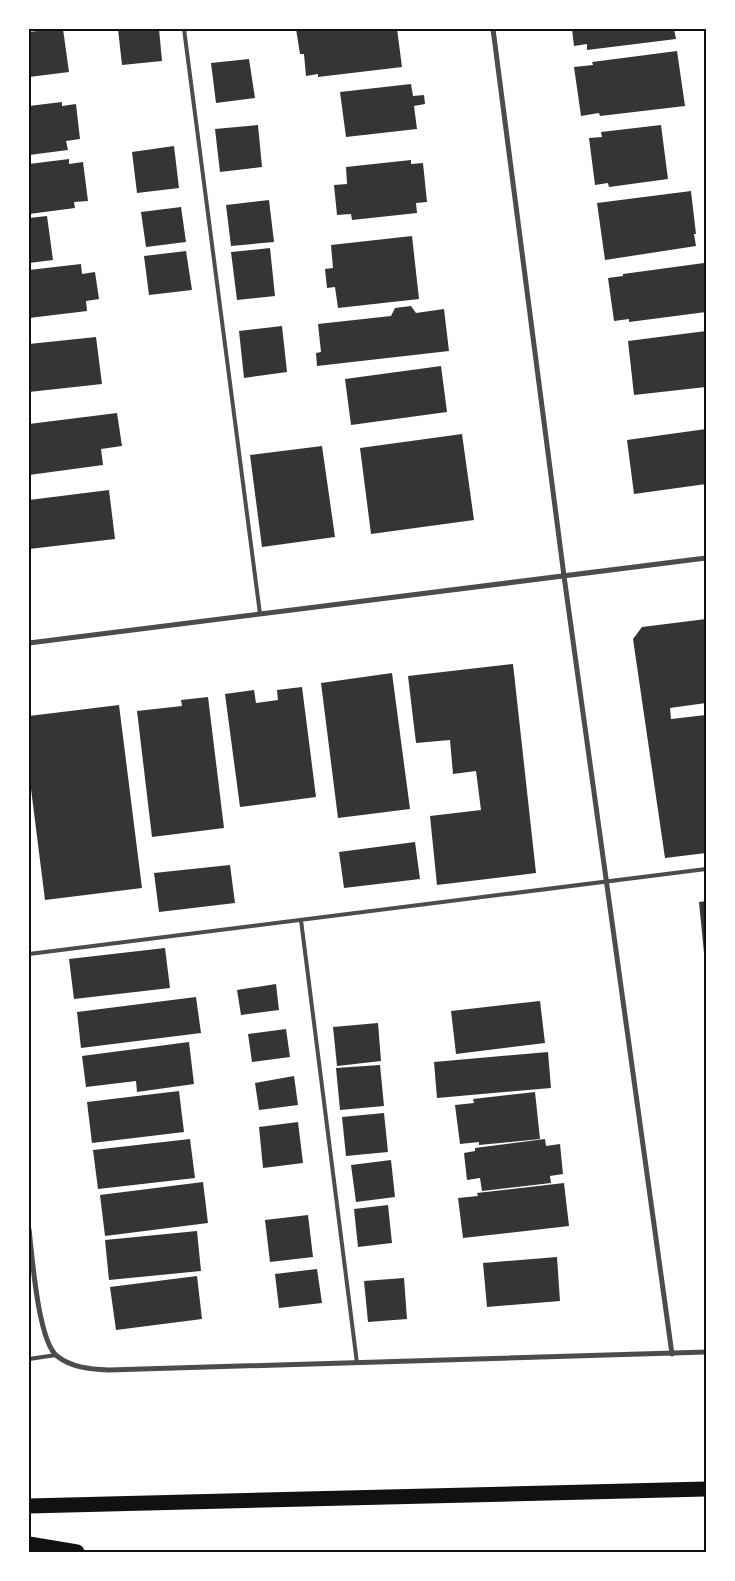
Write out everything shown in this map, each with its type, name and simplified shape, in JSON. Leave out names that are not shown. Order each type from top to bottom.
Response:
[{"type":"highway","points":[[29,1506],[706,1489]]},
{"type":"highway","points":[[29,1544],[77,1552]]},
{"type":"street","points":[[493,29],[564,576],[608,882],[672,1354]]},
{"type":"street","points":[[29,643],[706,558]]},
{"type":"street","points":[[29,1229],[39,1312],[44,1333],[56,1356],[84,1369],[109,1370],[706,1352]]},
{"type":"lane","points":[[184,29],[260,614]]},
{"type":"lane","points":[[29,954],[706,869]]},
{"type":"lane","points":[[301,920],[357,1363]]},
{"type":"lane","points":[[29,1359],[56,1356]]},
{"type":"building","points":[[63,29],[69,72],[29,77],[29,32]]},
{"type":"building","points":[[118,29],[159,29],[162,61],[122,65]]},
{"type":"building","points":[[296,29],[397,29],[402,67],[318,77],[318,74],[306,76],[304,54],[300,54]]},
{"type":"building","points":[[572,29],[674,29],[676,39],[587,50],[587,44],[574,46]]},
{"type":"building","points":[[677,51],[685,106],[600,116],[599,113],[581,116],[574,67],[593,65],[592,62]]},
{"type":"building","points":[[249,59],[255,98],[216,103],[211,63]]},
{"type":"building","points":[[411,84],[413,96],[424,95],[425,104],[414,106],[417,129],[346,137],[340,92]]},
{"type":"building","points":[[62,102],[62,106],[76,104],[80,139],[66,141],[68,150],[29,155],[29,106]]},
{"type":"building","points":[[258,125],[262,167],[220,172],[215,129]]},
{"type":"building","points":[[661,125],[668,179],[609,187],[608,183],[595,185],[589,138],[602,137],[601,132]]},
{"type":"building","points":[[174,146],[179,188],[137,193],[132,152]]},
{"type":"building","points":[[69,159],[69,164],[83,162],[88,201],[74,202],[75,208],[29,214],[29,164]]},
{"type":"building","points":[[411,160],[411,164],[423,163],[427,202],[416,203],[417,213],[352,220],[351,214],[337,215],[334,185],[347,184],[346,167]]},
{"type":"building","points":[[691,191],[696,246],[605,260],[597,203]]},
{"type":"building","points":[[269,200],[274,242],[231,246],[226,205]]},
{"type":"building","points":[[181,207],[186,242],[146,247],[141,212]]},
{"type":"building","points":[[47,216],[53,260],[29,263],[29,218]]},
{"type":"building","points":[[412,236],[419,299],[338,308],[335,287],[327,288],[325,269],[333,268],[331,245]]},
{"type":"building","points":[[270,248],[275,296],[237,300],[231,252]]},
{"type":"building","points":[[186,251],[192,290],[149,295],[144,256]]},
{"type":"building","points":[[704,263],[706,312],[629,322],[629,319],[614,321],[608,278],[623,276],[623,274]]},
{"type":"building","points":[[81,264],[82,274],[95,272],[99,299],[86,301],[87,311],[29,318],[29,270]]},
{"type":"building","points":[[411,306],[416,313],[444,309],[449,351],[317,366],[316,353],[321,352],[318,324],[391,316],[395,308]]},
{"type":"building","points":[[282,326],[287,372],[244,378],[239,331]]},
{"type":"building","points":[[706,331],[706,387],[634,395],[628,341]]},
{"type":"building","points":[[96,337],[102,384],[29,392],[29,344]]},
{"type":"building","points":[[441,366],[447,412],[351,425],[345,379]]},
{"type":"building","points":[[117,413],[122,446],[101,449],[103,465],[29,475],[29,424]]},
{"type":"building","points":[[706,429],[706,484],[634,494],[627,440]]},
{"type":"building","points":[[462,434],[474,520],[371,534],[360,448]]},
{"type":"building","points":[[322,446],[335,537],[262,547],[250,455]]},
{"type":"building","points":[[109,490],[115,539],[29,549],[29,500]]},
{"type":"building","points":[[706,619],[706,703],[670,708],[671,719],[706,715],[706,853],[665,858],[633,639],[642,627]]},
{"type":"building","points":[[513,664],[536,873],[437,885],[430,816],[481,810],[476,771],[453,774],[450,740],[416,743],[408,676]]},
{"type":"building","points":[[392,673],[410,809],[338,818],[321,683]]},
{"type":"building","points":[[302,687],[316,797],[240,807],[225,694],[254,690],[256,703],[278,700],[277,690]]},
{"type":"building","points":[[208,697],[224,828],[152,837],[137,711],[182,706],[181,700]]},
{"type":"building","points":[[119,705],[142,888],[45,900],[29,773],[29,716]]},
{"type":"building","points":[[415,842],[420,879],[344,888],[339,852]]},
{"type":"building","points":[[230,865],[235,903],[159,912],[154,873]]},
{"type":"building","points":[[706,901],[706,953],[704,953],[699,902]]},
{"type":"building","points":[[165,948],[170,988],[74,999],[69,959]]},
{"type":"building","points":[[276,984],[279,1010],[241,1015],[237,990]]},
{"type":"building","points":[[196,997],[201,1033],[81,1048],[77,1012]]},
{"type":"building","points":[[540,1001],[545,1043],[456,1054],[451,1011]]},
{"type":"building","points":[[378,1023],[381,1061],[337,1066],[333,1027]]},
{"type":"building","points":[[286,1029],[290,1057],[252,1062],[248,1034]]},
{"type":"building","points":[[189,1042],[194,1084],[137,1092],[136,1081],[86,1087],[82,1056]]},
{"type":"building","points":[[548,1052],[551,1088],[437,1098],[434,1062]]},
{"type":"building","points":[[380,1065],[384,1106],[340,1110],[336,1068]]},
{"type":"building","points":[[294,1076],[298,1105],[259,1110],[255,1083]]},
{"type":"building","points":[[179,1091],[184,1132],[92,1143],[87,1102]]},
{"type":"building","points":[[535,1092],[540,1139],[479,1145],[479,1142],[460,1144],[455,1105],[474,1103],[473,1099]]},
{"type":"building","points":[[384,1113],[388,1152],[346,1156],[342,1117]]},
{"type":"building","points":[[298,1122],[303,1163],[263,1168],[259,1127]]},
{"type":"building","points":[[190,1139],[195,1178],[98,1189],[93,1150]]},
{"type":"building","points":[[545,1139],[546,1146],[560,1144],[563,1174],[550,1176],[551,1183],[482,1191],[480,1178],[467,1180],[464,1153],[475,1151],[475,1148]]},
{"type":"building","points":[[391,1160],[395,1197],[356,1202],[351,1165]]},
{"type":"building","points":[[203,1182],[208,1223],[105,1236],[100,1195]]},
{"type":"building","points":[[564,1183],[569,1226],[463,1238],[458,1198],[478,1196],[477,1193]]},
{"type":"building","points":[[388,1205],[392,1243],[358,1247],[354,1209]]},
{"type":"building","points":[[308,1215],[313,1257],[270,1262],[265,1220]]},
{"type":"building","points":[[197,1231],[201,1271],[109,1280],[105,1240]]},
{"type":"building","points":[[557,1257],[560,1301],[487,1307],[483,1263]]},
{"type":"building","points":[[317,1269],[322,1303],[279,1308],[275,1274]]},
{"type":"building","points":[[197,1276],[202,1319],[116,1330],[110,1287]]},
{"type":"building","points":[[404,1278],[407,1319],[368,1322],[364,1281]]}]
